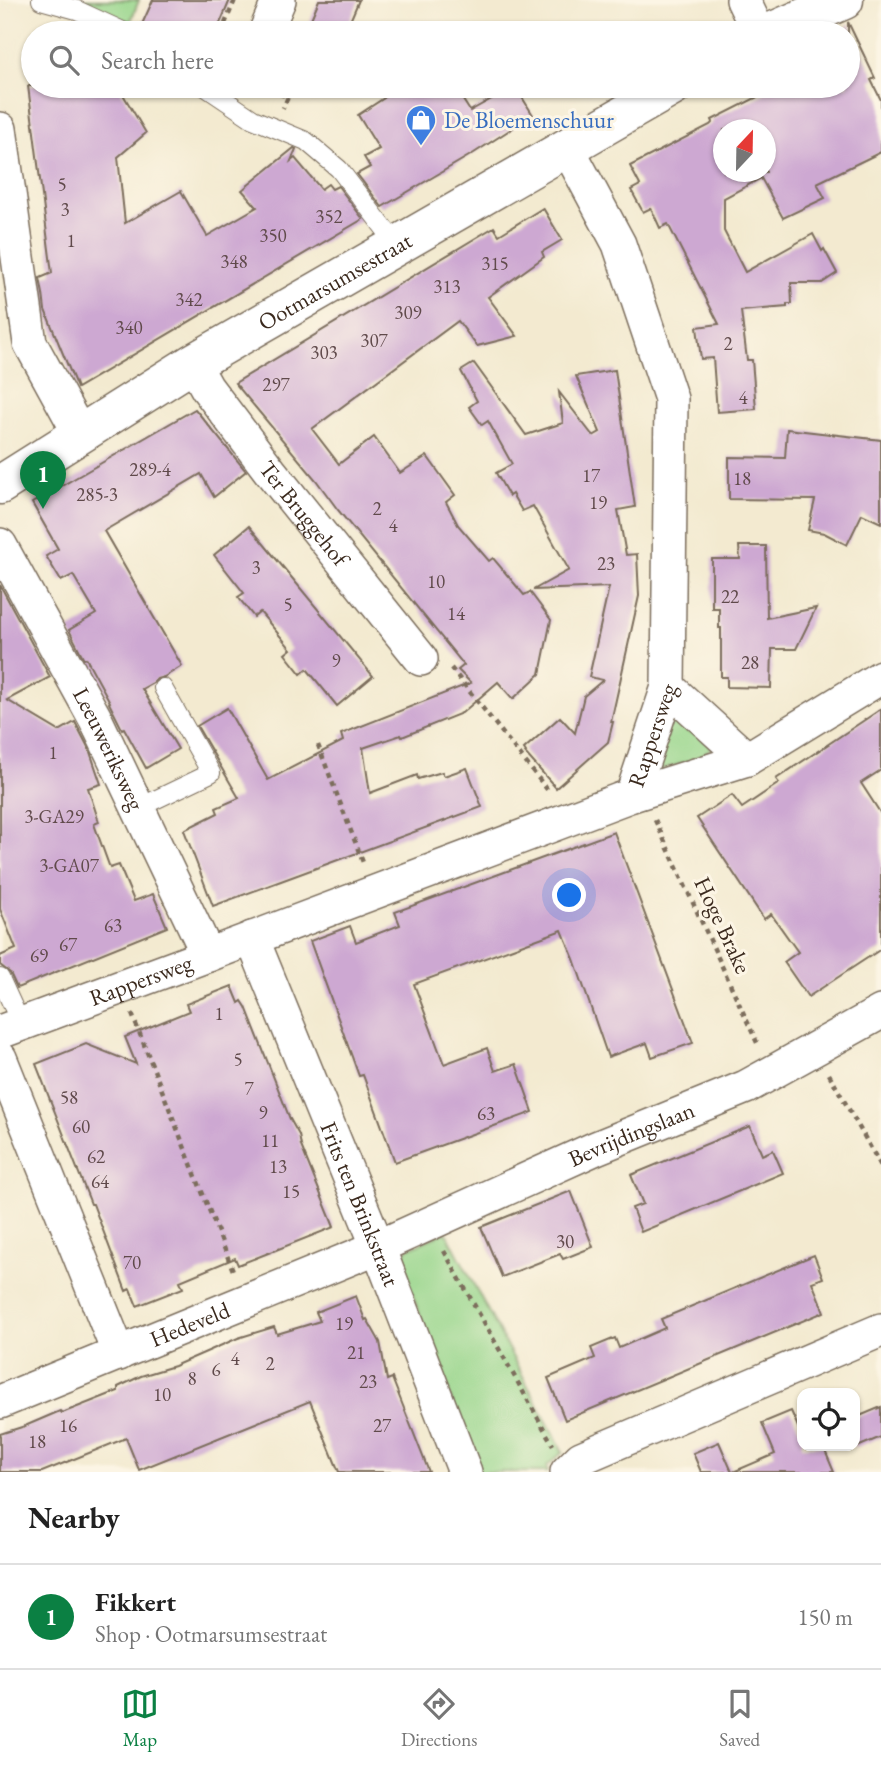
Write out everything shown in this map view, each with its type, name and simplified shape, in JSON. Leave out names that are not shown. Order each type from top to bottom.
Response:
[{"type":"street","points":[[270,21],[279,0]]},
{"type":"street","points":[[743,0],[753,21]]},
{"type":"street","points":[[797,21],[845,0]]},
{"type":"street","name":"Ootmarsumsestraat","points":[[0,485],[192,363],[653,98]]},
{"type":"street","points":[[0,129],[8,242],[30,343],[80,435]]},
{"type":"street","name":"Rappersweg","points":[[11,1028],[637,793],[668,687],[671,399],[619,244],[566,147]]},
{"type":"street","name":"Ter Bruggehof","points":[[192,363],[207,388],[270,471],[421,660]]},
{"type":"street","name":"Leeuweriksweg","points":[[0,545],[95,718],[208,956]]},
{"type":"street","points":[[637,793],[747,759],[881,677]]},
{"type":"street","points":[[668,687],[747,759]]},
{"type":"street","name":"Frits ten Brinkstraat","points":[[252,938],[378,1247],[465,1472]]},
{"type":"street","name":"Bevrijdingslaan","points":[[378,1247],[596,1147],[746,1087],[881,1012]]},
{"type":"street","points":[[0,1058],[119,1354]]},
{"type":"street","name":"Hedeveld","points":[[0,1402],[378,1247]]},
{"type":"street","points":[[562,1463],[581,1458],[881,1330]]},
{"type":"lane","points":[[41,0],[76,10],[100,21]]},
{"type":"lane","points":[[222,98],[253,119],[306,141],[339,169],[397,245]]},
{"type":"lane","points":[[138,808],[211,773],[163,688]]},
{"type":"lane","points":[[0,978],[11,1028]]},
{"type":"path","points":[[226,21],[235,0]]},
{"type":"path","points":[[421,660],[444,659],[570,818]]},
{"type":"path","points":[[318,745],[374,892]]},
{"type":"path","name":"Hoge Brake","points":[[637,793],[771,1073]]},
{"type":"path","points":[[122,987],[245,1302]]},
{"type":"path","points":[[815,1049],[881,1166]]},
{"type":"path","points":[[429,1224],[562,1463]]},
{"type":"green space","points":[[73,0],[139,0],[131,21]]},
{"type":"green space","points":[[673,714],[712,746],[692,760],[648,773]]},
{"type":"green space","points":[[446,1232],[563,1452],[546,1467],[548,1472],[478,1472],[401,1264],[407,1249]]},
{"type":"building","points":[[153,0],[230,0],[221,21],[143,21]]},
{"type":"building","points":[[319,0],[359,0],[350,21],[310,21]]},
{"type":"building","points":[[860,47],[875,78],[871,80],[881,100],[881,152],[817,183],[825,198],[783,218],[763,182],[776,182],[776,119],[714,119],[755,98],[860,98]]},
{"type":"building","points":[[30,98],[125,98],[146,133],[118,157],[125,223],[181,191],[207,236],[257,207],[242,190],[294,148],[296,149],[291,161],[295,158],[321,189],[328,184],[332,189],[338,186],[363,219],[77,388],[45,310],[40,278],[52,273]]},
{"type":"building","points":[[384,98],[462,98],[470,111],[493,98],[522,98],[533,115],[382,207],[357,174],[370,167],[364,157],[379,149],[358,115]]},
{"type":"building","points":[[713,122],[713,182],[754,182],[724,198],[724,231],[745,272],[813,234],[837,273],[822,283],[791,283],[792,304],[787,304],[787,307],[741,311],[747,360],[752,360],[756,409],[717,412],[713,358],[701,359],[697,327],[719,324],[668,224],[660,228],[651,208],[643,212],[631,190],[640,185],[630,166]]},
{"type":"building","points":[[543,208],[562,240],[542,252],[544,257],[488,297],[517,336],[477,346],[458,321],[312,429],[339,464],[374,437],[400,473],[427,456],[455,495],[446,502],[458,525],[489,561],[493,558],[524,595],[530,592],[551,620],[540,674],[513,699],[498,682],[462,713],[402,737],[401,735],[363,748],[370,793],[417,775],[418,779],[442,772],[444,776],[467,768],[482,807],[213,906],[184,830],[218,813],[216,808],[239,798],[197,726],[227,708],[268,780],[343,741],[341,734],[471,683],[458,670],[464,665],[235,383],[494,227],[499,235]]},
{"type":"building","points":[[474,363],[526,435],[563,423],[559,392],[593,436],[600,432],[576,376],[615,370],[635,507],[618,510],[626,555],[637,554],[639,596],[608,742],[556,788],[524,749],[560,717],[575,733],[584,696],[603,680],[589,677],[609,587],[533,590],[569,570],[533,506],[522,511],[512,494],[509,496],[496,473],[512,464],[488,421],[482,425],[469,407],[477,401],[461,371]]},
{"type":"building","points":[[195,409],[246,471],[214,497],[201,474],[104,531],[182,666],[142,689],[178,749],[146,768],[69,630],[96,614],[73,575],[61,581],[46,556],[58,549],[32,503]]},
{"type":"building","points":[[787,429],[881,440],[881,523],[862,514],[847,545],[824,533],[808,530],[815,500],[729,499],[729,457],[785,458]]},
{"type":"building","points":[[249,526],[373,676],[337,706],[307,669],[301,674],[285,654],[291,649],[260,612],[254,617],[238,597],[244,593],[214,555]]},
{"type":"building","points":[[739,546],[766,546],[767,618],[816,608],[796,649],[772,649],[771,688],[727,687],[727,677],[721,677],[719,608],[712,608],[712,559],[740,559]]},
{"type":"building","points":[[0,585],[50,677],[7,700],[59,731],[75,722],[89,749],[101,784],[88,788],[99,822],[94,824],[110,868],[119,865],[134,901],[153,894],[167,927],[17,988],[10,973],[0,965],[0,956],[16,949],[0,909]]},
{"type":"building","points":[[881,709],[881,770],[861,783],[881,814],[881,949],[808,997],[784,962],[798,952],[771,914],[764,919],[697,818],[732,795],[742,808],[779,783],[776,779]]},
{"type":"building","points":[[614,832],[693,1043],[652,1057],[647,1043],[608,1057],[562,930],[414,984],[444,1064],[487,1048],[495,1071],[516,1064],[533,1112],[395,1162],[363,1075],[359,1076],[310,941],[350,926],[356,942],[400,925],[395,912]]},
{"type":"building","points":[[232,986],[239,1003],[242,1001],[246,1007],[334,1227],[238,1265],[235,1258],[180,1281],[183,1288],[137,1306],[130,1289],[126,1291],[36,1064],[86,1044],[136,1064],[125,1037],[189,1011],[186,1004]]},
{"type":"building","points":[[750,1126],[762,1155],[773,1150],[783,1173],[641,1232],[632,1208],[643,1204],[631,1175]]},
{"type":"building","points":[[571,1191],[593,1247],[563,1259],[560,1254],[502,1277],[481,1227]]},
{"type":"building","points":[[814,1255],[823,1278],[812,1282],[824,1312],[565,1420],[548,1378],[595,1358],[591,1348],[615,1338],[619,1348],[665,1328],[661,1319]]},
{"type":"building","points":[[356,1296],[365,1320],[367,1319],[380,1342],[387,1380],[392,1378],[429,1472],[339,1472],[310,1401],[139,1470],[126,1438],[42,1472],[0,1472],[0,1434],[118,1391],[118,1387],[141,1376],[174,1366],[238,1338],[274,1327],[277,1334],[320,1321],[316,1312]]},
{"type":"building","points":[[881,1407],[881,1437],[860,1446],[860,1416]]},
{"type":"building","points":[[791,1411],[797,1425],[797,1451],[825,1451],[834,1472],[733,1472],[775,1454],[762,1423]]},
{"type":"building","points":[[719,1442],[732,1472],[701,1472],[693,1453]]},
{"type":"place","name":"De Bloemenschuur","points":[[421,147]]},
{"type":"place","name":"Fikkert","points":[[43,509]]}]
